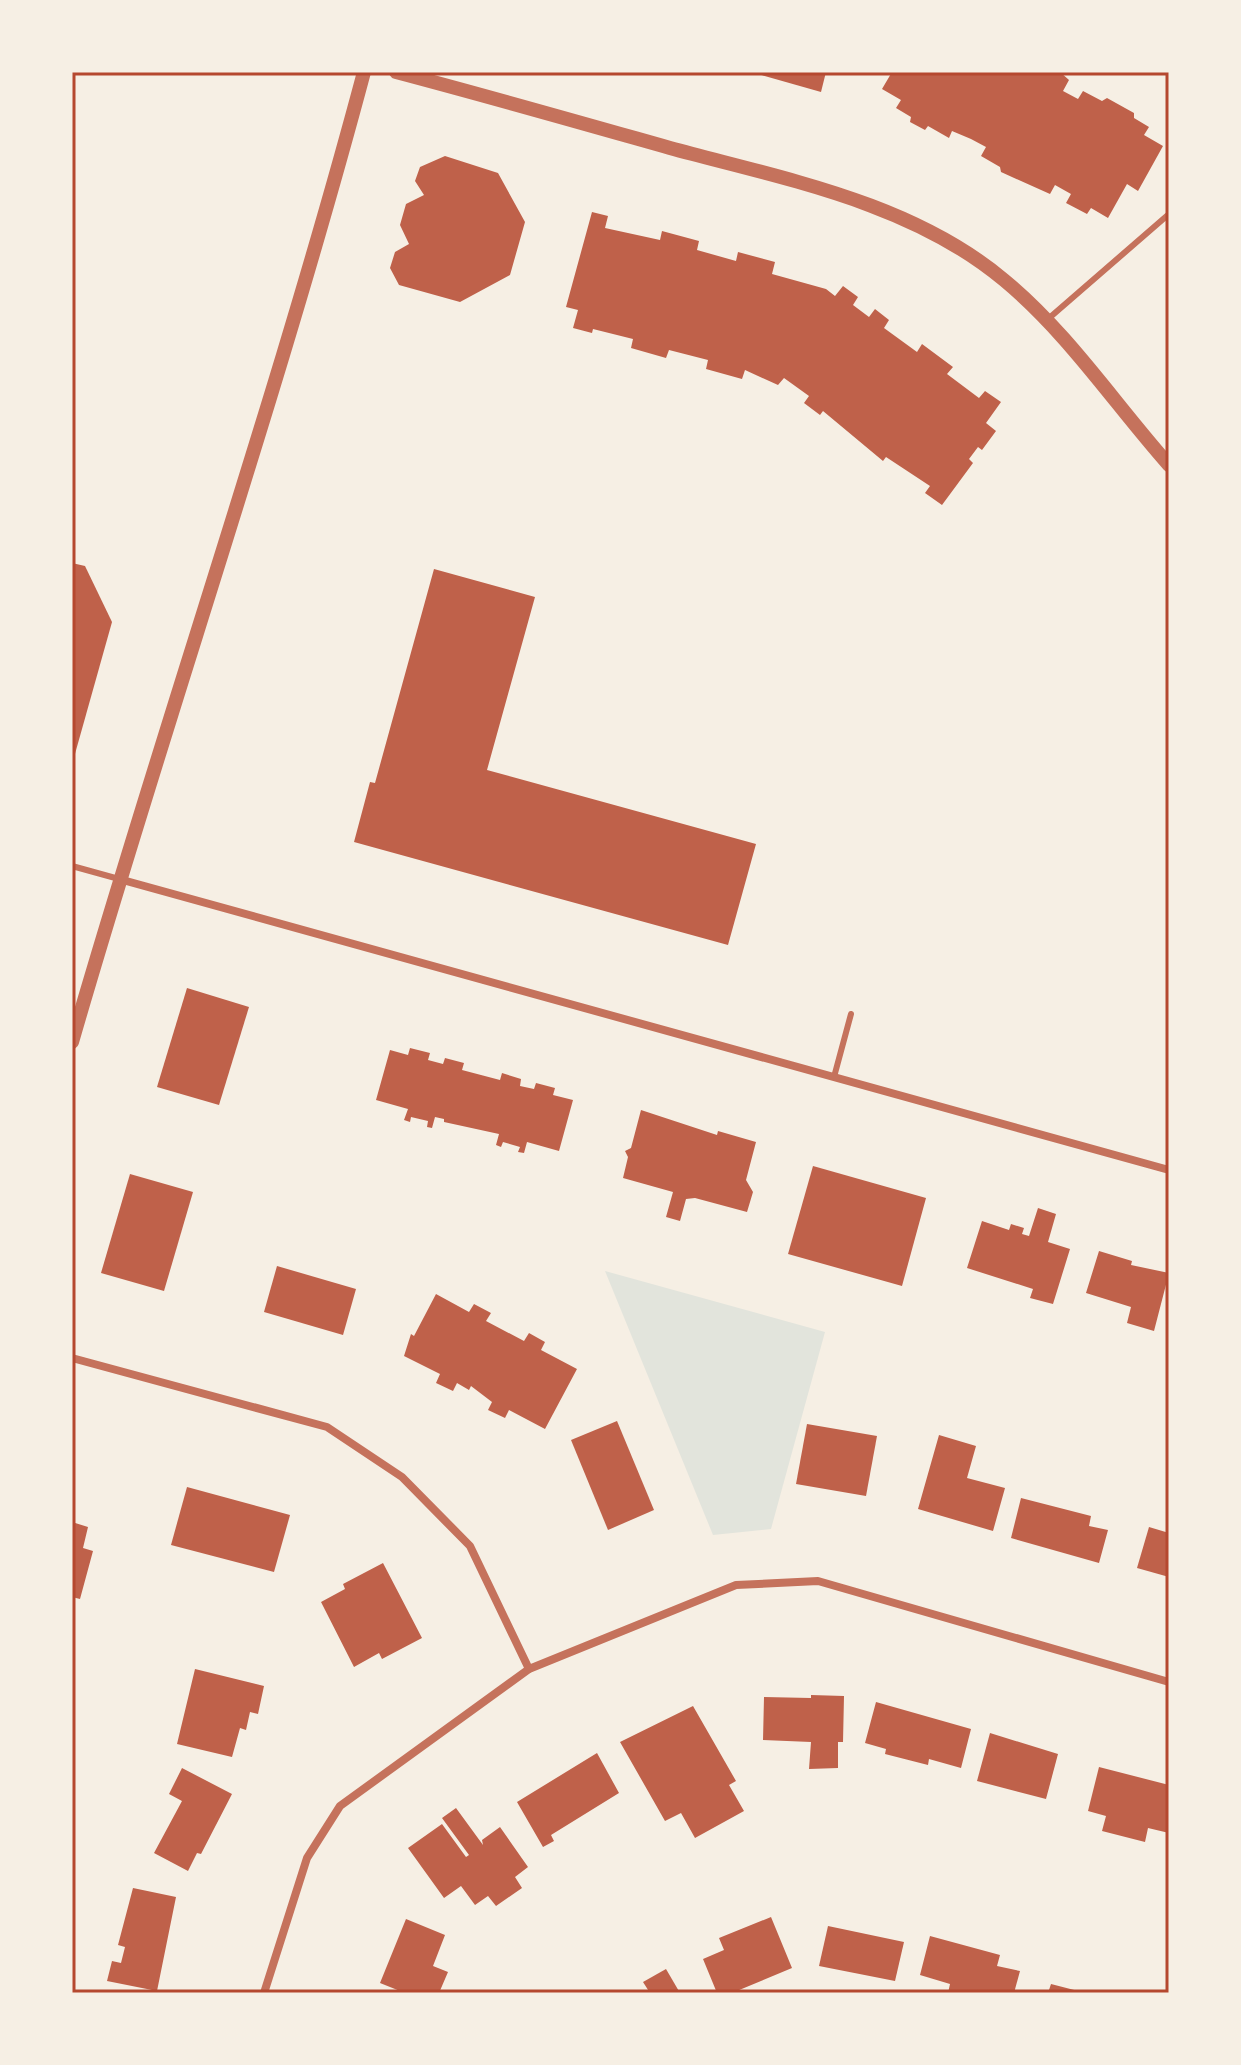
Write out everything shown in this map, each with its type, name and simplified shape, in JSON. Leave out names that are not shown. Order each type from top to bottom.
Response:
[{"type":"street","points":[[72,1042],[119,879],[220,569],[364,72]]},
{"type":"street","points":[[396,72],[803,184],[877,208],[932,233],[979,261],[1048,320],[1169,465]]},
{"type":"street","points":[[119,879],[1169,1170]]},
{"type":"street","points":[[72,1358],[327,1427],[402,1477],[470,1546],[529,1669]]},
{"type":"street","points":[[264,1993],[307,1858],[340,1806],[529,1669],[736,1585],[818,1581],[1169,1682]]},
{"type":"lane","points":[[1048,320],[1169,214]]},
{"type":"lane","points":[[72,866],[119,879]]},
{"type":"lane","points":[[834,1077],[851,1014]]},
{"type":"shaded area","points":[[605,1271],[825,1332],[771,1529],[713,1535]]},
{"type":"building","points":[[751,72],[826,72],[821,92]]},
{"type":"building","points":[[892,72],[1060,72],[1069,80],[1063,91],[1078,99],[1083,91],[1102,101],[1107,98],[1134,113],[1134,118],[1149,127],[1144,135],[1163,146],[1138,191],[1127,184],[1108,218],[1091,208],[1087,214],[1066,203],[1071,194],[1055,185],[1050,194],[1001,172],[1000,167],[981,156],[986,147],[971,139],[952,131],[949,138],[928,126],[925,130],[910,122],[911,117],[896,108],[901,100],[882,89]]},
{"type":"building","points":[[445,156],[498,173],[525,222],[510,275],[460,302],[399,285],[390,268],[395,252],[409,244],[400,225],[406,204],[424,195],[415,181],[420,167]]},
{"type":"building","points":[[592,212],[608,216],[605,228],[660,240],[662,231],[699,241],[697,250],[736,261],[738,252],[775,262],[772,274],[826,289],[835,296],[843,286],[858,297],[853,305],[869,317],[875,309],[889,320],[884,328],[917,352],[922,344],[953,367],[947,374],[979,398],[985,391],[1001,402],[986,423],[996,431],[982,450],[978,447],[969,459],[973,463],[942,505],[925,493],[930,486],[886,457],[883,461],[823,411],[820,415],[804,403],[809,396],[784,378],[778,385],[745,370],[742,379],[706,369],[708,360],[669,350],[666,358],[631,348],[633,339],[593,329],[592,333],[573,328],[578,310],[566,307]]},
{"type":"building","points":[[72,563],[85,566],[112,622],[73,761]]},
{"type":"building","points":[[434,569],[535,597],[487,770],[756,844],[728,945],[354,842],[370,782],[375,783]]},
{"type":"building","points":[[187,988],[249,1007],[219,1105],[157,1087]]},
{"type":"building","points":[[410,1048],[430,1053],[428,1060],[443,1064],[445,1058],[464,1063],[462,1070],[500,1080],[502,1073],[521,1079],[520,1086],[534,1089],[536,1083],[555,1088],[553,1095],[573,1100],[559,1151],[527,1142],[524,1153],[518,1152],[520,1147],[503,1142],[501,1147],[496,1145],[499,1134],[444,1122],[444,1119],[435,1117],[432,1128],[427,1127],[428,1121],[411,1117],[410,1122],[404,1120],[408,1109],[376,1100],[390,1050],[408,1055]]},
{"type":"building","points":[[641,1110],[717,1135],[718,1131],[756,1142],[746,1180],[753,1192],[747,1212],[695,1198],[686,1199],[680,1221],[666,1217],[673,1192],[623,1178],[628,1157],[625,1151],[631,1148]]},
{"type":"building","points":[[813,1166],[926,1198],[902,1286],[788,1254]]},
{"type":"building","points":[[130,1174],[193,1192],[164,1291],[101,1273]]},
{"type":"building","points":[[1038,1208],[1056,1214],[1048,1242],[1070,1249],[1053,1304],[1030,1298],[1033,1289],[967,1268],[982,1221],[1009,1230],[1011,1224],[1024,1228],[1022,1234],[1029,1236]]},
{"type":"building","points":[[1099,1251],[1132,1261],[1131,1265],[1169,1273],[1154,1331],[1127,1323],[1131,1307],[1086,1293]]},
{"type":"building","points":[[277,1266],[356,1289],[343,1335],[264,1312]]},
{"type":"building","points":[[436,1294],[469,1312],[474,1304],[491,1313],[486,1321],[524,1341],[529,1333],[545,1342],[541,1350],[577,1369],[545,1429],[509,1410],[505,1418],[488,1410],[492,1402],[471,1386],[469,1390],[457,1383],[453,1391],[436,1383],[440,1374],[404,1356],[411,1334],[414,1336]]},
{"type":"building","points":[[617,1421],[654,1510],[608,1530],[571,1440]]},
{"type":"building","points":[[807,1424],[877,1436],[866,1496],[796,1484]]},
{"type":"building","points":[[939,1435],[976,1446],[967,1478],[1005,1488],[993,1531],[918,1509]]},
{"type":"building","points":[[187,1487],[290,1515],[274,1572],[171,1545]]},
{"type":"building","points":[[1021,1498],[1091,1516],[1089,1526],[1108,1530],[1099,1563],[1011,1538]]},
{"type":"building","points":[[72,1522],[88,1527],[83,1548],[93,1551],[80,1599],[72,1597]]},
{"type":"building","points":[[1149,1527],[1169,1533],[1169,1577],[1137,1568]]},
{"type":"building","points":[[383,1563],[422,1638],[382,1659],[379,1653],[354,1667],[321,1602],[345,1589],[343,1584]]},
{"type":"building","points":[[195,1669],[264,1686],[258,1714],[250,1712],[246,1730],[240,1728],[232,1757],[177,1744]]},
{"type":"building","points":[[811,1695],[844,1696],[843,1742],[838,1742],[838,1768],[809,1769],[811,1742],[763,1740],[764,1697],[811,1698]]},
{"type":"building","points":[[876,1702],[971,1729],[961,1768],[929,1759],[928,1765],[885,1754],[886,1749],[865,1743]]},
{"type":"building","points":[[693,1706],[736,1781],[729,1785],[744,1811],[695,1838],[681,1813],[665,1821],[620,1742]]},
{"type":"building","points":[[990,1733],[1058,1754],[1046,1799],[977,1781]]},
{"type":"building","points":[[597,1753],[619,1793],[551,1835],[554,1841],[543,1847],[517,1802]]},
{"type":"building","points":[[1099,1767],[1169,1785],[1169,1833],[1148,1828],[1145,1842],[1102,1831],[1106,1816],[1088,1811]]},
{"type":"building","points":[[182,1768],[232,1794],[201,1854],[197,1853],[188,1871],[154,1853],[182,1801],[169,1794]]},
{"type":"building","points":[[456,1808],[483,1845],[482,1840],[500,1827],[528,1867],[515,1877],[522,1888],[496,1906],[488,1896],[475,1905],[461,1886],[444,1898],[408,1848],[442,1824],[466,1857],[469,1855],[442,1818]]},
{"type":"building","points":[[133,1888],[176,1897],[157,1991],[107,1981],[112,1961],[121,1963],[125,1947],[118,1945]]},
{"type":"building","points":[[771,1917],[792,1968],[732,1993],[717,1993],[703,1959],[724,1950],[719,1938]]},
{"type":"building","points":[[406,1919],[445,1935],[433,1966],[448,1972],[439,1993],[423,1990],[421,1993],[405,1993],[380,1983]]},
{"type":"building","points":[[828,1926],[904,1942],[895,1981],[819,1966]]},
{"type":"building","points":[[930,1936],[1000,1955],[997,1966],[1020,1971],[1014,1993],[948,1993],[950,1984],[920,1975]]},
{"type":"building","points":[[666,1969],[680,1993],[650,1993],[643,1982]]},
{"type":"building","points":[[1051,1984],[1082,1992],[1082,1993],[1048,1993]]}]
